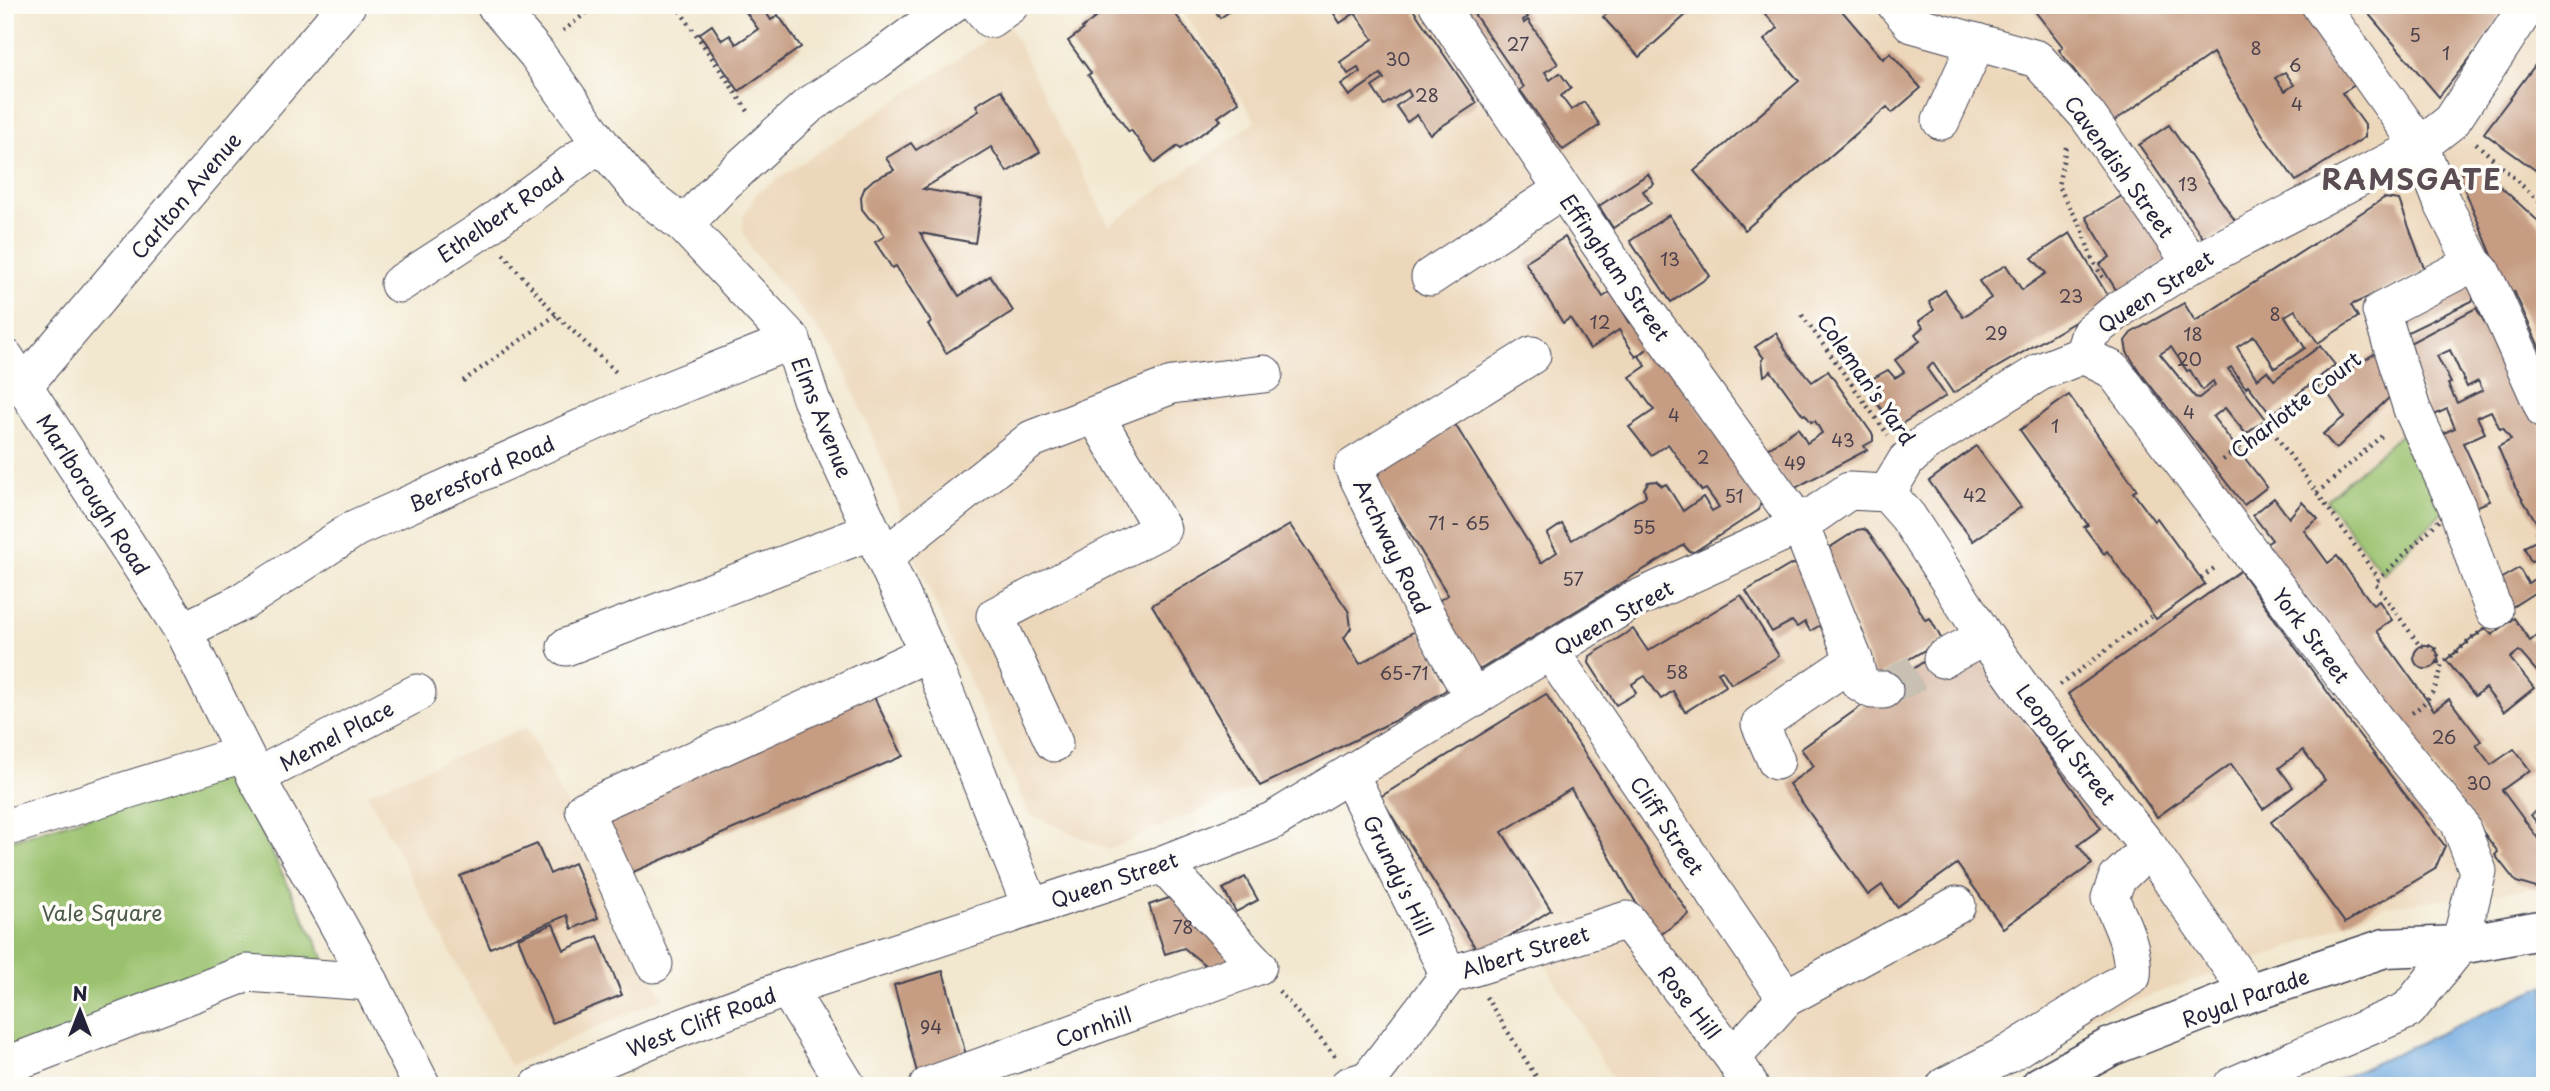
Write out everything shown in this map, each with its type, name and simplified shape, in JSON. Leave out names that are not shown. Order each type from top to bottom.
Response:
[{"type":"main road","name":"Royal Parade","points":[[2040,1086],[2110,1046],[2249,993],[2385,948],[2460,945],[2545,929]]},
{"type":"street","name":"Carlton Avenue","points":[[14,371],[347,5]]},
{"type":"street","name":"Elms Avenue","points":[[495,5],[536,53],[600,143],[640,191],[684,225],[792,340],[811,399],[928,653],[1031,907]]},
{"type":"street","points":[[684,225],[725,182],[808,106],[875,62],[952,5]]},
{"type":"street","points":[[979,5],[990,19],[1010,5]]},
{"type":"street","name":"Effingham Street","points":[[1438,5],[1562,190],[1800,525],[1854,660],[1859,682],[1871,690],[1884,690]]},
{"type":"street","name":"Cavendish Street","points":[[1896,5],[1912,24],[2037,59],[2081,108],[2192,264]]},
{"type":"street","points":[[2320,5],[2420,146],[2442,202],[2473,263],[2493,295],[2545,411]]},
{"type":"street","name":"Queen Street","points":[[787,988],[1163,864],[1272,821],[1630,602],[1800,525],[1849,491],[1887,493],[1906,461],[1924,443],[2040,372],[2083,355],[2090,333],[2120,308],[2192,264],[2420,146],[2452,121],[2528,5]]},
{"type":"street","points":[[1941,121],[1977,42]]},
{"type":"street","name":"Ethelbert Road","points":[[399,284],[482,230],[600,143]]},
{"type":"street","points":[[1430,277],[1562,190]]},
{"type":"street","points":[[2473,263],[2381,311],[2412,409],[2457,507],[2480,578],[2494,610]]},
{"type":"street","name":"Beresford Road","points":[[183,631],[244,601],[356,528],[646,400],[792,340]]},
{"type":"street","name":"Archway Road","points":[[1474,699],[1423,609],[1353,467],[1532,355]]},
{"type":"street","name":"York Street","points":[[2083,355],[2113,370],[2387,734],[2459,822],[2478,872],[2460,945]]},
{"type":"street","name":"Marlborough Road","points":[[14,371],[183,631]]},
{"type":"street","points":[[566,647],[878,544],[1032,439],[1172,385],[1264,374]]},
{"type":"street","points":[[1054,743],[995,616],[1162,529],[1095,415]]},
{"type":"street","name":"Leopold Street","points":[[1887,493],[1908,517],[1985,637],[2034,705],[2149,848],[2249,993]]},
{"type":"street","points":[[183,631],[250,766],[370,982],[422,1086]]},
{"type":"street","points":[[1942,659],[1985,637]]},
{"type":"street","name":"Cliff Street","points":[[1550,651],[1786,998]]},
{"type":"street","points":[[654,964],[584,810],[928,653]]},
{"type":"street","points":[[1776,761],[1760,724],[1854,660]]},
{"type":"street","name":"Memel Place","points":[[250,766],[417,692]]},
{"type":"street","points":[[5,828],[250,766]]},
{"type":"street","name":"Grundy's Hill","points":[[1350,775],[1459,972]]},
{"type":"street","points":[[1945,1086],[2008,1054],[2132,976],[2134,962],[2110,898],[2117,878],[2149,848]]},
{"type":"street","points":[[1163,864],[1258,966]]},
{"type":"street","points":[[1741,1071],[1786,998],[1957,905]]},
{"type":"street","name":"Albert Street","points":[[1362,1083],[1459,972],[1627,920]]},
{"type":"street","name":"Rose Hill","points":[[1627,920],[1741,1071]]},
{"type":"street","points":[[2232,1086],[2408,1010],[2460,945]]},
{"type":"street","name":"Cornhill","points":[[928,1086],[1258,966]]},
{"type":"street","points":[[5,1066],[247,973],[370,982]]},
{"type":"street","points":[[787,988],[847,1086]]},
{"type":"street","name":"West Cliff Road","points":[[539,1086],[662,1035],[787,988]]},
{"type":"path","points":[[536,53],[596,5]]},
{"type":"path","points":[[676,5],[770,142]]},
{"type":"path","points":[[2081,108],[2058,186],[2082,228],[2091,257],[2120,308]]},
{"type":"path","points":[[2452,121],[2542,204],[2545,202]]},
{"type":"path","points":[[482,230],[556,315],[646,400]]},
{"type":"path","points":[[463,381],[556,315]]},
{"type":"path","name":"Coleman's Yard","points":[[1802,315],[1906,461]]},
{"type":"path","name":"Charlotte Court","points":[[2195,480],[2372,346],[2390,342]]},
{"type":"path","points":[[2317,493],[2412,409]]},
{"type":"path","points":[[2268,425],[2379,579]]},
{"type":"path","points":[[2387,734],[2428,702],[2439,681],[2442,661],[2485,628],[2483,607],[2464,556],[2452,508],[2375,583],[2420,646],[2434,648],[2438,654],[2438,662],[2442,661]]},
{"type":"path","points":[[2034,705],[2153,615]]},
{"type":"path","points":[[1258,966],[1362,1083]]},
{"type":"path","points":[[1459,972],[1542,1086]]},
{"type":"shaded area","points":[[1179,5],[2545,5],[2545,884],[2536,888],[2386,906],[2286,949],[2066,1024],[1988,1086],[1617,1086],[1528,936],[1452,948],[1341,749],[1108,850],[1028,813],[915,558],[890,479],[837,352],[752,251],[743,231],[744,215],[757,193],[1009,25],[1109,226],[1256,121]]},
{"type":"shaded area","points":[[527,727],[663,998],[510,1066],[367,793]]},
{"type":"green space","points":[[2411,425],[2450,503],[2384,574],[2326,500]]},
{"type":"green space","name":"Vale Square","points":[[232,772],[328,966],[5,1050],[5,842]]},
{"type":"water","points":[[2545,985],[2545,1086],[2325,1086]]},
{"type":"building","points":[[747,5],[761,5],[771,20],[778,15],[801,47],[739,91],[699,34],[712,25],[722,40],[730,35],[736,44],[758,29],[743,8]]},
{"type":"building","points":[[1112,5],[1169,5],[1239,102],[1218,117],[1221,120],[1155,163],[1088,75],[1091,73],[1068,41]]},
{"type":"building","points":[[1212,5],[1239,5],[1220,18]]},
{"type":"building","points":[[1343,5],[1410,5],[1477,103],[1430,134],[1417,115],[1407,122],[1396,106],[1411,96],[1408,90],[1384,105],[1372,87],[1384,79],[1381,74],[1349,96],[1341,85],[1360,72],[1358,68],[1348,74],[1340,62],[1373,39],[1355,13],[1340,23],[1333,12]]},
{"type":"building","points":[[1468,5],[1520,5],[1528,17],[1523,20],[1524,23],[1528,20],[1558,64],[1545,72],[1550,80],[1560,73],[1571,88],[1561,96],[1571,110],[1584,102],[1600,125],[1563,150],[1520,90],[1524,87]]},
{"type":"building","points":[[1610,5],[1697,5],[1639,57],[1603,17],[1613,9]]},
{"type":"building","points":[[1757,5],[1837,5],[1883,59],[1890,53],[1921,88],[1892,113],[1887,107],[1745,230],[1694,171],[1799,81],[1764,40],[1778,28]]},
{"type":"building","points":[[2030,5],[2300,5],[2355,85],[2342,93],[2365,125],[2365,137],[2296,181],[2264,137],[2213,53],[2113,122],[2059,50],[2063,47]],"holes":[[[2285,72],[2294,85],[2285,91],[2275,78]]]},
{"type":"building","points":[[2361,5],[2506,5],[2482,43],[2439,97]]},
{"type":"building","points":[[2545,52],[2545,177],[2484,133]]},
{"type":"building","points":[[1001,90],[1040,152],[1007,172],[991,147],[923,189],[982,199],[975,243],[920,233],[959,296],[990,276],[1013,311],[946,353],[928,324],[931,322],[896,266],[892,268],[875,242],[885,236],[862,209],[861,197],[865,187],[874,179],[894,170],[886,158],[911,143],[916,150],[979,111],[976,105]]},
{"type":"building","points":[[2169,125],[2236,222],[2206,242],[2139,145]]},
{"type":"building","points":[[2478,166],[2537,220],[2545,236],[2545,360],[2514,291],[2508,294],[2460,178],[2463,172]]},
{"type":"building","points":[[1648,174],[1654,184],[1643,191],[1651,203],[1613,228],[1599,206]]},
{"type":"building","points":[[2132,190],[2179,250],[2118,293],[2100,264],[2110,257],[2086,217]]},
{"type":"building","points":[[2384,198],[2399,200],[2425,271],[2351,305],[2358,317],[2318,343],[2295,310],[2285,316],[2305,348],[2275,368],[2254,336],[2237,347],[2257,379],[2267,371],[2274,380],[2320,346],[2335,365],[2271,415],[2248,385],[2246,388],[2231,367],[2228,369],[2266,419],[2246,434],[2225,408],[2213,417],[2267,487],[2244,505],[2127,352],[2125,341],[2131,333],[2184,303],[2195,321]],"holes":[[[2171,347],[2187,371],[2190,370],[2202,390],[2213,381],[2215,385],[2199,398],[2195,397],[2160,354]]]},
{"type":"building","points":[[1669,215],[1710,276],[1671,302],[1630,241]]},
{"type":"building","points":[[2070,233],[2111,301],[1953,393],[1933,363],[1927,369],[1946,396],[1895,428],[1868,391],[1874,387],[1870,380],[1888,370],[1895,378],[1904,372],[1895,360],[1920,341],[1915,334],[1923,327],[1919,321],[1934,310],[1929,302],[1945,290],[1963,317],[1991,298],[1979,281],[2006,265],[2022,290],[2046,273],[2032,258]]},
{"type":"building","points":[[1565,237],[1603,297],[1611,292],[1630,323],[1637,319],[1761,501],[1759,510],[1694,552],[1684,545],[1481,669],[1473,668],[1433,604],[1448,595],[1377,480],[1381,465],[1453,421],[1541,563],[1557,552],[1547,534],[1562,524],[1572,540],[1646,496],[1644,489],[1648,482],[1656,481],[1662,486],[1666,484],[1683,511],[1703,497],[1712,511],[1719,507],[1706,489],[1702,491],[1668,444],[1651,455],[1629,427],[1654,410],[1630,377],[1646,366],[1639,356],[1647,349],[1636,357],[1619,330],[1590,349],[1570,318],[1563,323],[1525,262]]},
{"type":"building","points":[[2469,281],[2475,295],[2472,301],[2404,334],[2395,318]]},
{"type":"building","points":[[2476,308],[2501,349],[2503,348],[2545,435],[2545,572],[2536,558],[2531,562],[2524,547],[2540,539],[2536,530],[2540,528],[2515,487],[2498,447],[2511,440],[2503,428],[2500,429],[2491,411],[2477,417],[2485,433],[2463,443],[2490,501],[2471,509],[2437,436],[2455,428],[2447,409],[2430,417],[2406,345]],"holes":[[[2450,350],[2467,387],[2478,381],[2483,390],[2457,403],[2448,384],[2451,383],[2437,356]]]},
{"type":"building","points":[[1776,333],[1788,354],[1812,382],[1828,371],[1873,435],[1873,441],[1864,446],[1867,450],[1797,487],[1788,487],[1764,451],[1798,428],[1807,443],[1822,433],[1815,421],[1811,422],[1803,415],[1771,371],[1764,376],[1764,358],[1755,347]]},
{"type":"building","points":[[2376,353],[2396,391],[2336,449],[2323,434],[2344,417],[2323,386]]},
{"type":"building","points":[[2069,395],[2137,490],[2133,492],[2154,521],[2157,518],[2205,584],[2156,619],[2107,551],[2104,554],[2084,527],[2088,525],[2020,430]]},
{"type":"building","points":[[1976,446],[2021,507],[1973,541],[1929,481]]},
{"type":"building","points":[[2274,498],[2289,518],[2302,502],[2318,519],[2304,530],[2328,563],[2337,556],[2373,605],[2379,601],[2392,620],[2377,631],[2434,710],[2449,699],[2481,741],[2476,745],[2491,765],[2514,749],[2530,770],[2502,790],[2542,844],[2545,842],[2545,884],[2536,888],[2516,882],[2495,855],[2498,852],[2266,544],[2272,540],[2253,515]]},
{"type":"building","points":[[1290,525],[1349,612],[1351,628],[1344,638],[1360,664],[1418,629],[1448,679],[1446,690],[1396,720],[1260,786],[1152,605]]},
{"type":"building","points":[[1863,529],[1908,588],[1925,620],[1930,618],[1942,640],[1876,678],[1826,550]]},
{"type":"building","points":[[1792,564],[1805,566],[1826,622],[1810,631],[1805,622],[1797,627],[1792,621],[1772,632],[1746,591]]},
{"type":"building","points":[[2519,568],[2528,583],[2545,572],[2545,586],[2509,609],[2493,583]]},
{"type":"building","points":[[2240,571],[2347,719],[2445,846],[2435,869],[2345,923],[2271,822],[2325,780],[2303,750],[2279,768],[2293,787],[2263,809],[2231,764],[2157,817],[2068,694]]},
{"type":"building","points":[[1741,595],[1779,656],[1731,684],[1722,670],[1718,672],[1726,686],[1685,712],[1673,691],[1661,699],[1645,676],[1632,684],[1636,693],[1616,705],[1589,663],[1590,656],[1633,629],[1648,651]]},
{"type":"building","points":[[2514,618],[2530,641],[2545,629],[2545,681],[2519,651],[2510,658],[2534,688],[2504,712],[2485,688],[2475,696],[2446,660],[2485,628],[2492,635]]},
{"type":"building","points":[[2426,645],[2437,652],[2438,657],[2431,668],[2426,669],[2415,662],[2414,657],[2421,646]]},
{"type":"building","points":[[1937,652],[1974,652],[2101,828],[2078,845],[2092,864],[2003,928],[1957,864],[1897,907],[1882,885],[1868,895],[1789,784],[1814,766],[1801,749]]},
{"type":"building","points":[[872,693],[903,756],[624,876],[598,814]]},
{"type":"building","points":[[1546,694],[1689,914],[1656,938],[1571,789],[1502,832],[1551,910],[1480,955],[1380,797]]},
{"type":"building","points":[[2545,805],[2545,834],[2531,815]]},
{"type":"building","points":[[537,844],[550,874],[574,863],[598,918],[572,929],[567,915],[490,948],[460,876]]},
{"type":"building","points":[[1245,877],[1258,900],[1236,912],[1223,889]]},
{"type":"building","points":[[1181,894],[1243,964],[1215,973],[1184,948],[1165,954],[1149,905]]},
{"type":"building","points":[[553,924],[564,950],[598,936],[622,995],[552,1023],[518,938]]},
{"type":"building","points":[[943,971],[969,1066],[919,1080],[894,985]]},
{"type":"tunnel","points":[[1884,690],[1942,659]]},
{"type":"district","name":"RAMSGATE","points":[[2412,178]]}]
